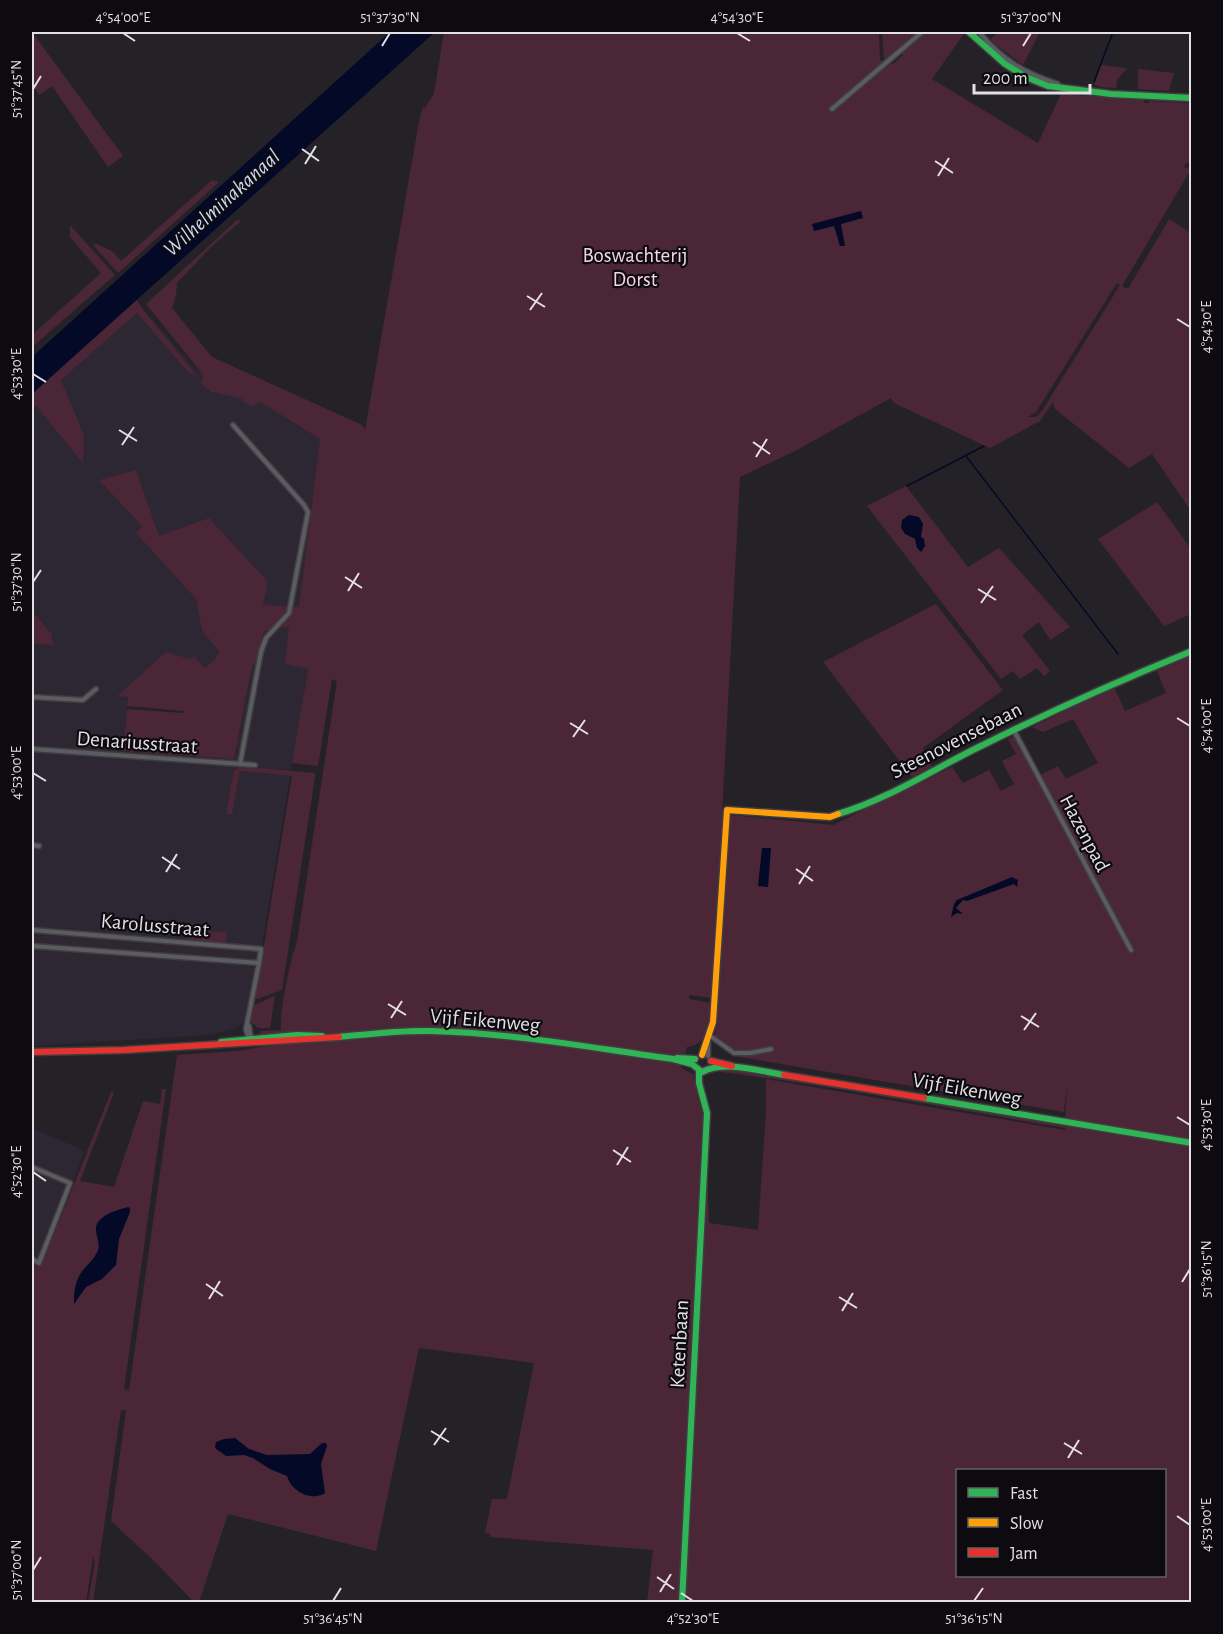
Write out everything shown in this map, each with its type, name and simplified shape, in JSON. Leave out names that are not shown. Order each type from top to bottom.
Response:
[{"type":"main road","points":[[969,32],[1002,62],[1041,83],[1058,88],[1114,94],[1191,98]]},
{"type":"main road","name":"Steenovensebaan","points":[[727,810],[820,817],[840,816],[1014,729],[1110,684],[1191,651]]},
{"type":"main road","name":"Ketenbaan","points":[[682,1602],[707,1116],[707,1106],[700,1088],[703,1063],[713,1022],[727,810]]},
{"type":"main road","name":"Vijf Eikenweg","points":[[32,1052],[124,1050],[399,1031],[457,1032],[527,1039],[703,1063],[1191,1143]]},
{"type":"street","points":[[832,109],[922,32]]},
{"type":"street","points":[[979,32],[1008,62],[1058,84],[1058,88]]},
{"type":"street","points":[[233,425],[308,512],[289,613],[264,641],[240,764]]},
{"type":"street","points":[[32,696],[83,700],[96,689]]},
{"type":"street","name":"Hazenpad","points":[[1014,729],[1131,950]]},
{"type":"street","name":"Denariusstraat","points":[[32,749],[255,765]]},
{"type":"street","points":[[32,845],[39,846]]},
{"type":"street","name":"Karolusstraat","points":[[32,930],[261,949],[259,963],[32,946]]},
{"type":"street","points":[[250,1040],[249,1026],[259,963]]},
{"type":"street","points":[[709,1037],[734,1053],[771,1049]]},
{"type":"street","points":[[32,1167],[70,1183],[39,1263],[32,1259]]},
{"type":"shaded area","points":[[136,301],[196,369],[247,394],[320,439],[299,608],[196,600],[202,631],[219,651],[214,660],[204,668],[190,659],[117,695],[128,697],[123,751],[234,759],[251,670],[258,657],[264,631],[289,627],[308,669],[261,951],[246,1021],[236,1028],[210,1035],[32,1046],[32,644],[53,645],[52,634],[32,611],[32,394]]},
{"type":"shaded area","points":[[32,1128],[85,1151],[41,1264],[32,1260]]},
{"type":"green space","points":[[32,32],[123,156],[108,167],[52,86],[39,95],[32,85]]},
{"type":"green space","name":"Boswachterij Dorst","points":[[444,32],[879,32],[880,60],[893,64],[903,55],[901,53],[926,32],[960,32],[963,35],[932,79],[1038,143],[1061,94],[1143,100],[1145,103],[1149,101],[1191,103],[1191,163],[1186,163],[1184,167],[1191,169],[1122,286],[1128,289],[1169,219],[1191,233],[1191,511],[1152,454],[1129,468],[1055,409],[1053,402],[1040,421],[990,448],[894,403],[891,398],[795,451],[740,477],[722,815],[724,816],[712,998],[689,995],[689,999],[712,1003],[707,1031],[700,1042],[687,1047],[681,1068],[693,1074],[705,1107],[709,1223],[758,1230],[766,1079],[1065,1130],[1065,1128],[850,1091],[721,1072],[721,1069],[727,1069],[783,1076],[1065,1124],[1067,1085],[1064,1112],[734,1056],[715,1035],[730,815],[833,825],[952,767],[963,783],[989,770],[1001,791],[1014,784],[1002,761],[1016,754],[1008,739],[1014,736],[1127,947],[1129,946],[1040,775],[1058,766],[1066,779],[1098,763],[1073,719],[1043,732],[1032,727],[1114,687],[1125,711],[1166,693],[1157,671],[1191,656],[1191,1602],[647,1602],[653,1550],[490,1537],[490,1533],[485,1533],[492,1499],[507,1499],[534,1363],[419,1348],[376,1551],[228,1514],[199,1602],[194,1602],[111,1521],[126,1410],[121,1410],[93,1602],[88,1602],[95,1562],[93,1557],[86,1602],[32,1602],[32,1261],[42,1264],[111,1092],[114,1093],[80,1181],[114,1187],[143,1101],[160,1104],[162,1089],[166,1089],[124,1389],[129,1390],[177,1055],[238,1051],[279,1044],[280,1035],[261,1037],[260,1031],[281,1030],[283,1000],[297,942],[337,681],[332,679],[318,766],[292,763],[308,669],[285,664],[289,627],[264,631],[258,657],[251,670],[234,759],[123,751],[127,709],[183,713],[184,711],[127,706],[128,697],[117,696],[166,652],[190,659],[194,656],[204,668],[214,660],[219,651],[202,631],[196,599],[136,533],[142,526],[99,480],[136,470],[159,536],[209,518],[268,582],[263,605],[299,607],[320,439],[260,402],[251,407],[240,398],[211,392],[200,382],[204,376],[146,304],[237,220],[241,221],[211,247],[177,283],[172,308],[212,357],[362,425],[365,430],[420,116],[424,105],[424,109],[434,94]],"holes":[[[1117,283],[1120,285],[1042,411],[1036,417],[1028,417],[1036,412]]]},
{"type":"green space","points":[[882,32],[918,32],[884,60]]},
{"type":"green space","points":[[998,32],[1040,32],[1023,65],[991,39]]},
{"type":"green space","points":[[1101,65],[1127,68],[1117,80],[1116,88],[1094,84]]},
{"type":"green space","points":[[1138,69],[1174,73],[1169,91],[1138,89]]},
{"type":"green space","points":[[212,180],[219,182],[118,273],[93,245],[97,244],[113,252],[121,261]]},
{"type":"green space","points":[[70,225],[115,275],[32,347],[32,335],[101,273],[70,237]]},
{"type":"green space","points":[[136,299],[197,376],[188,372],[137,313],[61,380],[84,435],[83,463],[36,406],[32,409],[32,394]]},
{"type":"green space","points":[[906,486],[968,567],[999,548],[1070,627],[1050,640],[1039,622],[1022,635],[1050,671],[1044,676],[1037,668],[1020,679],[1013,671],[1001,679],[867,506]]},
{"type":"green space","points":[[1157,502],[1191,549],[1191,614],[1164,626],[1098,539]]},
{"type":"green space","points":[[936,604],[1003,690],[923,748],[932,767],[912,777],[823,662]]},
{"type":"green space","points":[[32,611],[52,634],[53,645],[32,644]]},
{"type":"green space","points":[[239,766],[315,773],[282,990],[258,999],[255,998],[292,776],[240,771],[232,814],[226,814],[234,770],[238,770]]},
{"type":"green space","points":[[190,923],[193,923],[193,930],[227,932],[226,943],[188,941]]},
{"type":"green space","points":[[275,996],[270,1028],[258,1028],[251,1022],[254,1005]]},
{"type":"water","name":"Wilhelminakanaal","points":[[390,32],[435,32],[32,394],[32,357]]},
{"type":"water","points":[[861,211],[863,218],[841,224],[845,246],[840,246],[834,226],[814,231],[812,224]]},
{"type":"water","points":[[909,515],[919,517],[923,524],[921,537],[924,539],[925,546],[921,552],[917,548],[915,539],[905,534],[901,528],[902,520]]},
{"type":"water","points":[[762,848],[771,848],[768,887],[758,886]]},
{"type":"water","points":[[1012,877],[1018,880],[1017,887],[1014,884],[967,901],[963,900],[956,908],[963,914],[957,913],[951,917],[957,900]]},
{"type":"water","points":[[128,1207],[130,1212],[119,1239],[116,1265],[102,1279],[86,1287],[74,1304],[77,1281],[98,1250],[96,1225],[108,1214]]},
{"type":"water","points":[[235,1438],[249,1449],[267,1455],[310,1454],[322,1443],[326,1443],[321,1464],[325,1493],[314,1496],[302,1494],[287,1476],[253,1458],[244,1455],[226,1456],[215,1448],[216,1442]]},
{"type":"waterway","points":[[1094,82],[1113,32]]},
{"type":"waterway","points":[[907,486],[984,446]]},
{"type":"waterway","points":[[966,456],[1118,654]]},
{"type":"traffic: fast","points":[[969,32],[1005,64],[1026,77],[1048,86],[1111,94],[1192,98]]},
{"type":"traffic: fast","points":[[838,814],[894,792],[1009,732],[1192,651]]},
{"type":"traffic: fast","points":[[339,1037],[385,1032],[461,1032],[673,1059],[692,1064],[702,1072],[731,1067],[784,1075]]},
{"type":"traffic: fast","points":[[221,1042],[297,1035],[322,1036]]},
{"type":"traffic: fast","points":[[677,1058],[695,1059]]},
{"type":"traffic: fast","points":[[682,1602],[707,1113],[699,1083],[699,1071]]},
{"type":"traffic: fast","points":[[924,1098],[1192,1143]]},
{"type":"traffic: slow","points":[[702,1055],[713,1022],[727,810],[830,817],[838,814]]},
{"type":"traffic: jam","points":[[32,1052],[124,1050],[339,1037]]},
{"type":"traffic: jam","points":[[711,1061],[732,1066]]},
{"type":"traffic: jam","points":[[784,1075],[924,1098]]}]
